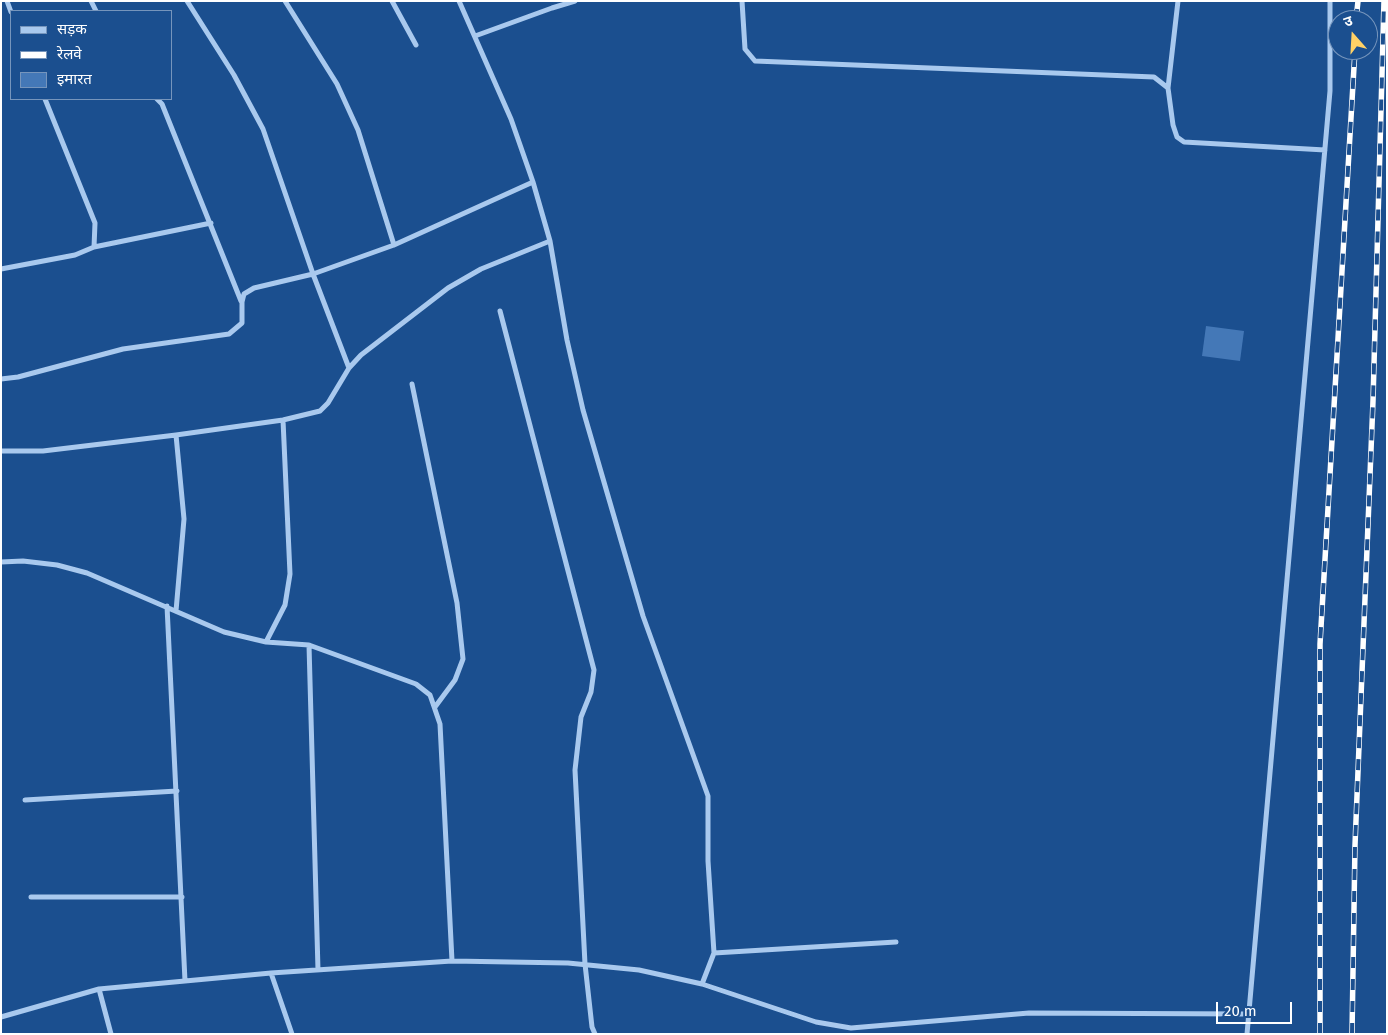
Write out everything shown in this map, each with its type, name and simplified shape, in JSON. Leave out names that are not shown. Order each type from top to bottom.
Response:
[{"type":"street","points":[[187,1],[234,74],[263,129],[313,274],[349,368]]},
{"type":"street","points":[[285,1],[338,84],[358,130],[394,245]]},
{"type":"street","points":[[392,1],[416,45]]},
{"type":"street","points":[[459,1],[511,119],[533,182],[550,241],[567,340],[584,410],[643,616],[708,796],[708,861],[714,953],[702,984]]},
{"type":"street","points":[[550,1],[552,8]]},
{"type":"street","points":[[475,36],[575,1]]},
{"type":"street","points":[[742,1],[744,49],[755,61],[1154,76],[1168,88]]},
{"type":"street","points":[[1178,1],[1168,88],[1173,125],[1177,137],[1184,142],[1325,150]]},
{"type":"street","points":[[1247,1034],[1330,91],[1330,1]]},
{"type":"street","points":[[46,100],[95,224],[94,246]]},
{"type":"street","points":[[158,100],[162,104],[242,302]]},
{"type":"street","points":[[1,378],[18,377],[122,349],[229,334],[242,323],[244,294],[254,288],[313,274],[394,245],[533,182]]},
{"type":"street","points":[[1,269],[75,255],[94,246],[210,223]]},
{"type":"street","points":[[1,451],[43,451],[176,435],[283,420],[320,411],[328,404],[349,368],[361,355],[448,288],[481,269],[550,241]]},
{"type":"street","points":[[500,311],[594,670],[591,692],[581,717],[575,770],[585,964],[592,1027],[595,1034]]},
{"type":"street","points":[[412,384],[457,603],[463,659],[455,680],[435,707]]},
{"type":"street","points":[[266,642],[284,605],[290,574],[283,420]]},
{"type":"street","points":[[176,435],[184,519],[176,611]]},
{"type":"street","points":[[1,562],[23,561],[57,565],[87,573],[224,632],[266,642],[309,645],[416,684],[430,695],[440,724],[452,962]]},
{"type":"street","points":[[167,606],[185,981]]},
{"type":"street","points":[[309,645],[318,970]]},
{"type":"street","points":[[25,800],[177,791]]},
{"type":"street","points":[[31,897],[182,898]]},
{"type":"street","points":[[714,953],[896,942]]},
{"type":"street","points":[[1,1016],[99,989],[271,973],[452,962],[585,964],[639,970],[702,984],[816,1022],[851,1028],[1029,1013],[1249,1014]]},
{"type":"street","points":[[271,973],[292,1034]]},
{"type":"street","points":[[99,989],[111,1034]]},
{"type":"building","points":[[1206,326],[1244,331],[1240,361],[1202,356]]},
{"type":"railway","points":[[1357,10],[1358,1]]},
{"type":"railway","points":[[1352,1034],[1355,845],[1373,401],[1384,1]]},
{"type":"railway","points":[[1320,1034],[1320,644],[1354,60]]}]
